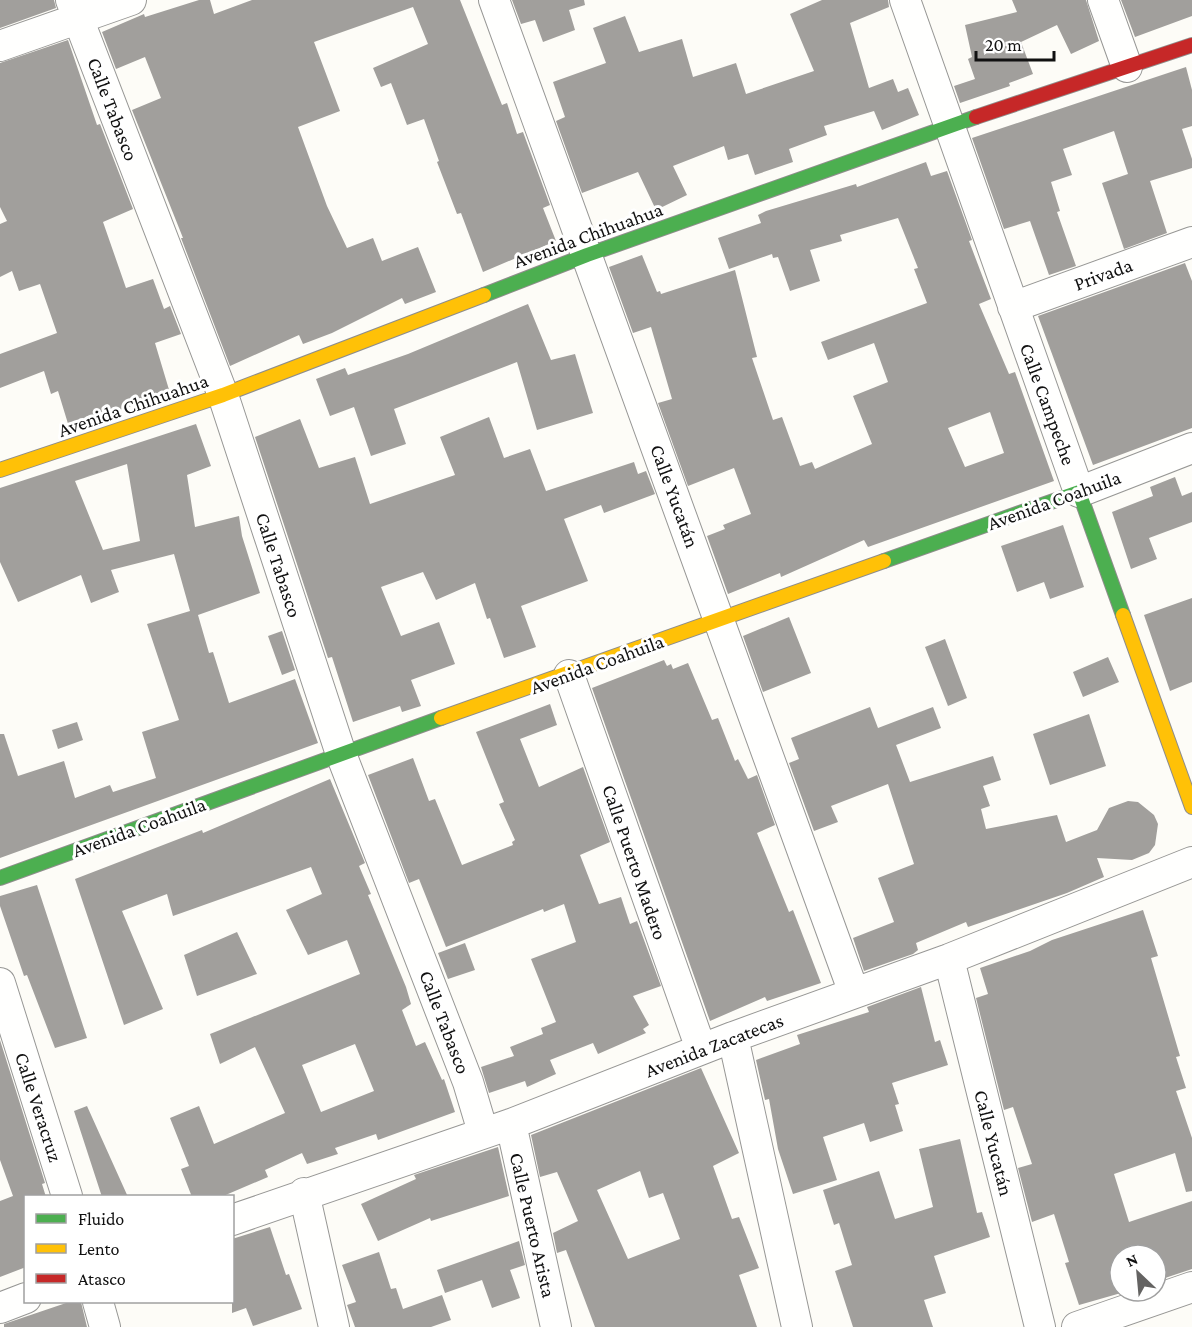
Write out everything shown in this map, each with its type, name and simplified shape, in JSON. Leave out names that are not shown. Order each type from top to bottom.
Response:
[{"type":"street","points":[[0,46],[75,9],[131,0]]},
{"type":"street","name":"Calle Yucatán","points":[[494,0],[854,993]]},
{"type":"street","name":"Calle Campeche","points":[[905,0],[1192,807]]},
{"type":"street","points":[[1103,0],[1127,67]]},
{"type":"street","name":"Calle Tabasco","points":[[75,9],[223,395],[341,754],[468,1082],[497,1128]]},
{"type":"street","name":"Avenida Chihuahua","points":[[0,470],[223,395],[587,255],[949,126],[1192,45]]},
{"type":"street","name":"Privada","points":[[1013,307],[1192,242]]},
{"type":"street","name":"Avenida Coahuila","points":[[0,878],[341,754],[569,675],[1079,492],[1192,448]]},
{"type":"street","name":"Calle Puerto Madero","points":[[569,675],[701,1049]]},
{"type":"street","name":"Avenida Zacatecas","points":[[234,1219],[304,1193],[497,1128],[733,1037],[949,959],[1192,862]]},
{"type":"street","name":"Calle Yucatán","points":[[949,959],[1040,1327]]},
{"type":"street","name":"Calle Veracruz","points":[[0,983],[67,1195]]},
{"type":"street","points":[[733,1037],[797,1327]]},
{"type":"street","name":"Calle Puerto Arista","points":[[497,1128],[556,1327]]},
{"type":"street","points":[[304,1193],[334,1327]]},
{"type":"street","points":[[1077,1327],[1192,1287]]},
{"type":"street","points":[[0,1308],[24,1299]]},
{"type":"street","points":[[98,1303],[105,1327]]},
{"type":"building","points":[[0,0],[54,0],[56,8],[0,28]]},
{"type":"building","points":[[199,0],[210,0],[214,14],[252,0],[460,0],[502,105],[507,103],[517,134],[523,132],[550,205],[543,208],[556,241],[483,272],[461,213],[457,214],[437,162],[439,161],[424,119],[407,125],[391,83],[381,87],[373,68],[428,44],[413,7],[314,42],[340,111],[298,127],[327,206],[347,248],[373,238],[382,261],[418,247],[436,292],[405,304],[402,298],[332,333],[303,344],[299,335],[230,366],[181,238],[183,238],[132,110],[161,98],[145,57],[116,69],[102,32],[144,14],[145,17]]},
{"type":"building","points":[[512,0],[584,0],[585,5],[569,10],[575,30],[543,42],[535,20],[521,24]]},
{"type":"building","points":[[822,0],[888,0],[889,7],[850,23],[869,88],[893,79],[898,92],[908,88],[919,115],[882,130],[874,111],[824,126],[827,135],[789,149],[793,162],[755,175],[748,154],[728,160],[724,146],[673,166],[687,195],[656,210],[638,172],[582,193],[556,121],[565,117],[553,82],[606,63],[593,28],[625,16],[639,52],[682,39],[693,77],[736,63],[746,94],[814,71],[790,14]]},
{"type":"building","points":[[1012,0],[1086,0],[1099,41],[1071,54],[1057,25],[1021,42],[1033,74],[1009,83],[1010,86],[960,103],[954,86],[975,79],[968,59],[972,57],[965,25],[1017,12]]},
{"type":"building","points":[[1121,0],[1192,0],[1192,16],[1135,37]]},
{"type":"building","points":[[68,40],[97,125],[100,124],[133,209],[103,222],[126,288],[153,279],[164,309],[170,306],[181,334],[155,343],[170,393],[69,427],[58,391],[51,394],[44,371],[0,388],[0,354],[57,333],[40,284],[19,291],[12,271],[0,277],[0,224],[7,221],[0,207],[0,63]]},
{"type":"building","points":[[1186,67],[1192,90],[1192,126],[1182,129],[1192,159],[1192,168],[1150,181],[1167,233],[1124,249],[1102,183],[1128,174],[1114,131],[1063,149],[1072,175],[1051,182],[1060,211],[1057,212],[1076,266],[1049,275],[1030,221],[1004,229],[972,138]]},
{"type":"building","points":[[926,162],[931,176],[947,171],[972,240],[969,241],[991,299],[979,304],[1009,374],[1015,372],[1054,481],[868,547],[864,540],[781,577],[780,573],[728,594],[707,536],[725,529],[723,525],[751,514],[734,468],[688,486],[658,403],[672,399],[651,327],[633,333],[609,267],[642,255],[657,292],[660,291],[661,294],[735,270],[757,357],[752,358],[773,420],[782,417],[800,466],[812,462],[815,469],[872,444],[853,396],[888,382],[874,343],[828,360],[821,342],[927,303],[914,269],[918,268],[898,218],[840,235],[842,241],[810,250],[820,281],[790,291],[778,257],[773,258],[772,254],[729,269],[718,238],[761,223],[758,215],[766,211],[856,184],[857,187]],"holes":[[[990,412],[1004,453],[965,467],[948,428]]]},
{"type":"building","points":[[1185,263],[1192,281],[1192,428],[1093,465],[1038,316]]},
{"type":"building","points":[[528,304],[551,360],[575,354],[593,413],[537,430],[517,362],[394,409],[406,444],[371,456],[354,407],[330,416],[316,379],[345,368],[348,375],[408,354]]},
{"type":"building","points":[[489,417],[504,458],[530,449],[546,491],[634,462],[638,474],[646,471],[655,494],[604,513],[601,505],[564,519],[588,581],[521,606],[536,647],[504,658],[475,583],[436,600],[423,572],[381,587],[401,636],[439,622],[455,664],[411,680],[421,706],[402,712],[400,706],[353,722],[332,657],[328,658],[255,437],[300,419],[319,468],[355,457],[370,504],[455,475],[440,437]]},
{"type":"building","points":[[196,424],[211,466],[187,475],[195,527],[239,516],[242,536],[260,593],[198,615],[209,653],[213,652],[229,703],[295,679],[318,743],[0,858],[0,734],[4,734],[18,776],[64,761],[75,798],[110,785],[113,792],[156,778],[142,732],[179,720],[147,624],[190,611],[174,554],[111,570],[119,592],[91,603],[81,575],[18,602],[0,562],[0,488]],"holes":[[[127,464],[140,541],[103,550],[75,481]]]},
{"type":"building","points":[[1175,477],[1182,496],[1192,492],[1192,522],[1149,538],[1157,559],[1131,569],[1112,512],[1153,496],[1150,487]]},
{"type":"building","points":[[1063,525],[1084,587],[1050,599],[1044,582],[1017,592],[1001,546]]},
{"type":"building","points":[[1192,598],[1192,682],[1170,691],[1144,615]]},
{"type":"building","points":[[789,617],[811,673],[763,692],[743,636]]},
{"type":"building","points":[[282,631],[295,670],[282,675],[268,636]]},
{"type":"building","points":[[945,639],[967,698],[948,706],[925,647]]},
{"type":"building","points":[[1108,657],[1119,682],[1083,697],[1073,672]]},
{"type":"building","points":[[664,660],[667,666],[671,664],[673,669],[688,663],[712,720],[718,718],[735,761],[738,759],[748,779],[757,775],[775,825],[757,833],[789,912],[793,910],[821,983],[767,1001],[765,997],[710,1021],[592,688]]},
{"type":"building","points":[[550,704],[557,725],[520,739],[539,787],[583,767],[610,842],[580,855],[599,904],[621,897],[630,924],[637,921],[661,986],[633,996],[649,1025],[643,1029],[646,1033],[598,1054],[593,1043],[550,1060],[556,1074],[527,1087],[525,1081],[489,1093],[481,1067],[514,1056],[510,1047],[543,1034],[541,1028],[556,1022],[531,959],[576,942],[564,904],[544,912],[543,909],[446,947],[419,879],[409,883],[368,775],[413,758],[429,801],[435,799],[462,865],[513,845],[512,842],[515,840],[499,804],[504,802],[476,732]]},
{"type":"building","points":[[870,707],[878,728],[933,707],[941,728],[896,745],[910,782],[993,756],[1001,780],[983,786],[990,806],[981,809],[986,829],[1057,815],[1066,842],[1097,830],[1109,808],[1128,801],[1138,802],[1154,815],[1158,824],[1155,845],[1149,853],[1132,860],[1097,858],[1104,877],[1067,893],[968,927],[966,922],[916,943],[918,950],[913,954],[864,971],[853,938],[894,922],[878,878],[914,864],[888,784],[831,806],[838,822],[814,831],[789,763],[799,759],[791,738]]},
{"type":"building","points":[[1089,714],[1106,766],[1050,785],[1033,734]]},
{"type":"building","points":[[77,722],[83,740],[58,749],[52,730]]},
{"type":"building","points":[[330,779],[365,863],[359,866],[371,894],[368,895],[406,987],[411,1004],[402,1010],[416,1046],[425,1042],[442,1080],[444,1079],[455,1112],[378,1140],[376,1134],[335,1148],[338,1154],[307,1164],[302,1153],[265,1170],[268,1177],[226,1195],[191,1195],[181,1169],[189,1166],[170,1118],[199,1106],[214,1144],[285,1113],[255,1047],[220,1064],[210,1034],[360,974],[347,940],[308,955],[286,910],[322,894],[311,867],[173,916],[167,894],[122,911],[163,1009],[124,1025],[75,879],[202,830],[203,833]],"holes":[[[355,1044],[374,1091],[321,1112],[302,1065]]]},
{"type":"building","points":[[37,885],[87,1038],[55,1048],[27,975],[24,976],[0,906],[0,896]]},
{"type":"building","points":[[1143,910],[1158,956],[1151,958],[1180,1056],[1176,1057],[1186,1088],[1176,1091],[1192,1138],[1192,1191],[1186,1192],[1175,1153],[1114,1174],[1129,1222],[1192,1201],[1192,1269],[1168,1277],[1168,1243],[1108,1243],[1108,1297],[1079,1305],[1065,1263],[1069,1262],[1054,1214],[1032,1222],[1018,1168],[1032,1164],[1013,1107],[1004,1110],[976,998],[988,994],[980,968],[1030,951],[1052,940]]},
{"type":"building","points":[[237,932],[257,974],[197,996],[184,955]]},
{"type":"building","points":[[465,943],[475,970],[448,979],[438,953]]},
{"type":"building","points":[[921,987],[935,1042],[940,1040],[948,1065],[892,1083],[899,1104],[895,1105],[903,1131],[870,1142],[864,1123],[823,1137],[837,1180],[793,1194],[778,1149],[769,1099],[765,1100],[756,1060],[800,1044],[797,1035],[869,1012],[867,1007]]},
{"type":"building","points":[[0,1040],[45,1183],[42,1184],[45,1195],[24,1195],[24,1268],[0,1277],[0,1201],[13,1196],[0,1160]]},
{"type":"building","points":[[701,1068],[739,1153],[713,1166],[732,1219],[739,1217],[759,1268],[739,1275],[757,1327],[595,1327],[566,1250],[557,1253],[553,1233],[578,1221],[557,1172],[540,1177],[531,1135]],"holes":[[[640,1171],[649,1198],[663,1193],[680,1239],[628,1259],[597,1190]]]},
{"type":"building","points":[[87,1106],[127,1195],[101,1195],[74,1111]]},
{"type":"building","points":[[960,1139],[977,1213],[982,1212],[990,1237],[934,1256],[946,1293],[924,1300],[933,1327],[853,1327],[835,1271],[852,1265],[839,1223],[834,1225],[823,1190],[879,1171],[895,1219],[933,1207],[919,1149]]},
{"type":"building","points":[[498,1147],[509,1196],[431,1221],[430,1218],[378,1241],[361,1204],[416,1179],[414,1175]]},
{"type":"building","points":[[270,1227],[286,1275],[289,1274],[302,1309],[253,1326],[246,1308],[232,1313],[234,1238]]},
{"type":"building","points":[[519,1241],[525,1265],[510,1270],[520,1298],[492,1308],[482,1280],[445,1293],[437,1270]]},
{"type":"building","points":[[379,1252],[391,1289],[396,1288],[403,1309],[442,1295],[451,1320],[431,1327],[355,1327],[347,1305],[356,1302],[342,1265]]},
{"type":"building","points":[[66,1303],[81,1303],[87,1327],[4,1327],[4,1324]]},
{"type":"traffic: fast","points":[[484,295],[587,255],[976,117]]},
{"type":"traffic: fast","points":[[884,561],[1079,492],[1123,615]]},
{"type":"traffic: fast","points":[[0,878],[441,718]]},
{"type":"traffic: slow","points":[[0,470],[223,395],[484,295]]},
{"type":"traffic: slow","points":[[441,718],[884,561]]},
{"type":"traffic: slow","points":[[1123,615],[1192,807]]},
{"type":"traffic: jam","points":[[976,117],[1192,45]]}]
